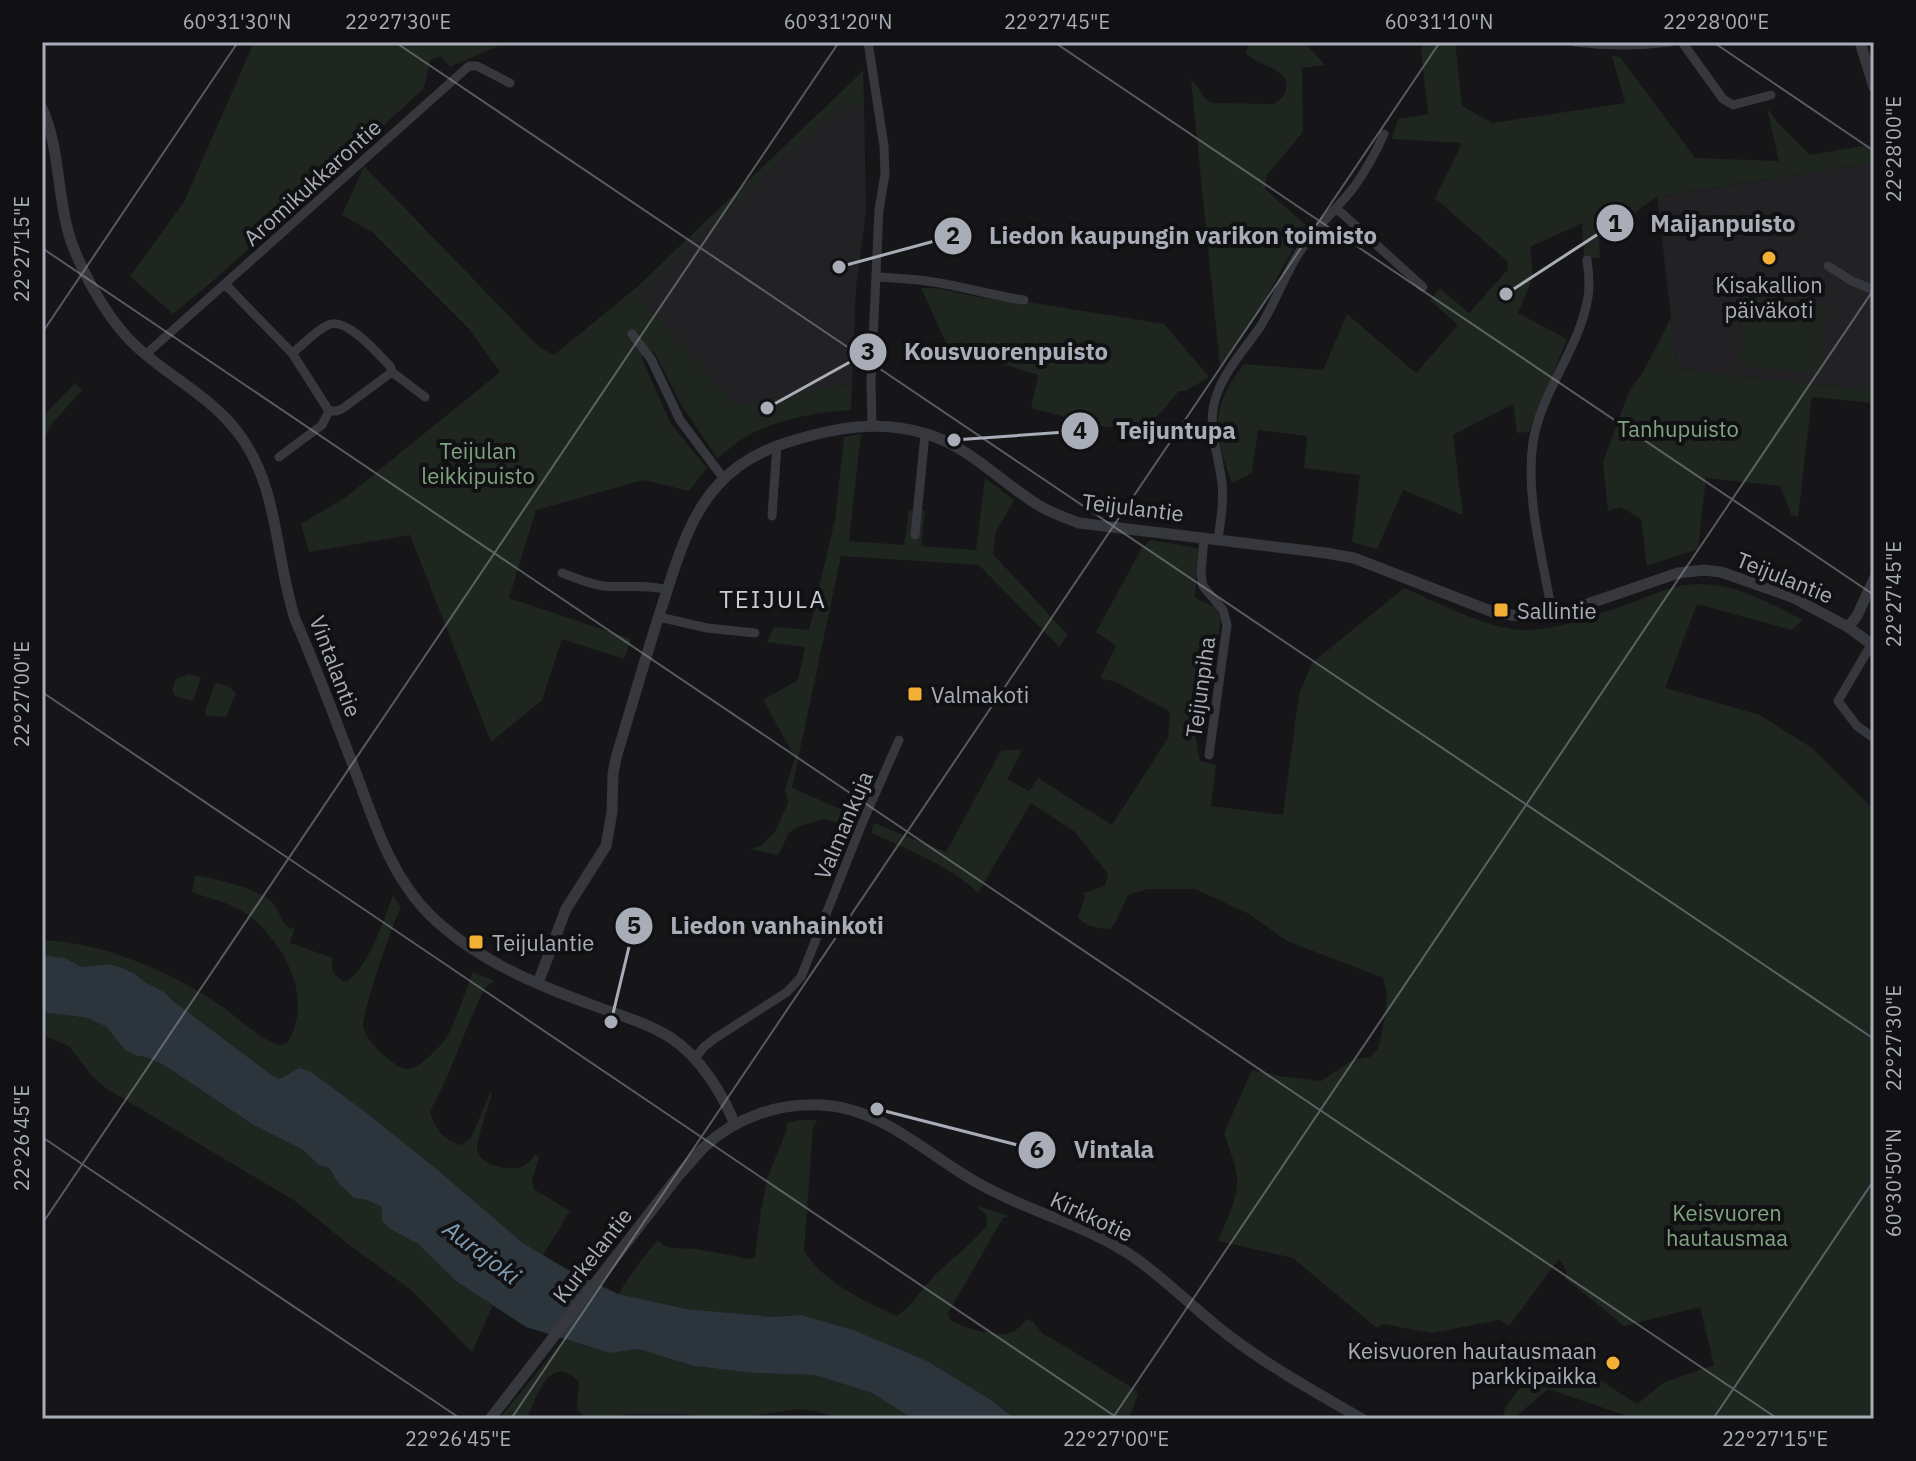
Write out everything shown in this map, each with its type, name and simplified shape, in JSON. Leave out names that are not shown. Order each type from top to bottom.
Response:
[{"type":"street","points":[[868,42],[884,146],[885,174],[879,210],[872,424]]},
{"type":"street","points":[[1575,42],[1640,46],[1670,42]]},
{"type":"street","points":[[1682,42],[1723,99],[1733,105],[1771,95]]},
{"type":"street","points":[[1860,42],[1874,87]]},
{"type":"street","name":"Aromikukkarontie","points":[[145,355],[469,66],[477,66],[510,83]]},
{"type":"street","name":"Vintalantie","points":[[42,108],[56,152],[67,228],[76,254],[103,306],[120,330],[145,355],[225,417],[262,472],[295,619],[378,832],[400,876],[430,914],[483,955],[561,994],[643,1024],[672,1039],[694,1059],[728,1107],[735,1125]]},
{"type":"street","points":[[1218,538],[1223,496],[1212,437],[1216,395],[1271,309],[1301,249],[1354,187],[1374,157],[1384,134]]},
{"type":"street","points":[[1336,208],[1423,287]]},
{"type":"street","points":[[1552,614],[1533,504],[1533,441],[1545,403],[1584,316],[1590,280],[1587,260]]},
{"type":"street","points":[[1828,266],[1874,290]]},
{"type":"street","points":[[876,277],[920,279],[992,296],[1024,300]]},
{"type":"street","points":[[225,284],[292,353],[329,411]]},
{"type":"street","points":[[292,353],[329,324],[337,323],[351,329],[390,366],[392,372],[425,397]]},
{"type":"street","points":[[632,334],[651,359],[680,420],[724,479]]},
{"type":"street","points":[[329,411],[342,409],[392,372]]},
{"type":"street","points":[[279,457],[322,425],[329,411]]},
{"type":"street","name":"Teijulantie","points":[[538,983],[566,909],[606,846],[616,758],[667,590],[699,512],[708,496],[743,462],[777,445],[845,427],[872,424],[925,434],[959,449],[1034,503],[1079,523],[1218,538],[1354,558],[1473,605],[1505,614],[1552,614],[1678,573],[1704,570],[1721,572],[1792,597],[1848,627],[1873,645]]},
{"type":"street","points":[[915,535],[925,434]]},
{"type":"street","points":[[772,516],[777,445]]},
{"type":"street","name":"Teijunpiha","points":[[1204,537],[1203,586],[1223,610],[1227,625],[1209,755]]},
{"type":"street","points":[[562,573],[590,584],[654,586],[667,590]]},
{"type":"street","points":[[1848,627],[1857,616],[1874,579]]},
{"type":"street","points":[[659,617],[707,628],[755,633]]},
{"type":"street","points":[[1873,645],[1838,701],[1857,726],[1874,738]]},
{"type":"street","name":"Valmankuja","points":[[694,1059],[704,1047],[787,992],[801,977],[899,740]]},
{"type":"street","name":"Kirkkotie","points":[[735,1125],[755,1114],[819,1105],[850,1110],[886,1124],[973,1181],[1111,1243],[1145,1266],[1228,1335],[1290,1377],[1362,1419]]},
{"type":"street","name":"Kurkelantie","points":[[490,1419],[679,1175],[705,1146],[735,1125]]},
{"type":"shaded area","points":[[864,104],[866,212],[856,288],[852,384],[737,405],[634,295],[838,108]]},
{"type":"shaded area","name":"Kisakallion päiväkoti","points":[[1874,162],[1874,391],[1677,369],[1657,197]]},
{"type":"green space","points":[[254,42],[507,42],[450,67],[441,56],[430,60],[424,88],[324,182],[173,314],[130,276],[184,202]]},
{"type":"green space","points":[[1257,42],[1304,42],[1325,65],[1302,68],[1303,132],[1267,175],[1265,189],[1307,226],[1257,316],[1220,366],[1191,79],[1203,96],[1213,103],[1274,104],[1283,96],[1286,82],[1278,72],[1246,53],[1247,48]]},
{"type":"green space","points":[[1423,42],[1455,42],[1462,106],[1492,123],[1625,103],[1612,56],[1620,57],[1695,158],[1779,161],[1767,108],[1810,155],[1869,145],[1874,162],[1656,197],[1599,239],[1600,258],[1584,259],[1582,223],[1530,247],[1533,277],[1518,313],[1567,339],[1529,432],[1517,433],[1513,404],[1453,435],[1463,515],[1403,490],[1377,549],[1352,542],[1360,475],[1304,468],[1307,436],[1258,430],[1252,473],[1232,483],[1221,449],[1218,421],[1225,394],[1244,364],[1323,370],[1347,314],[1416,373],[1458,325],[1430,300],[1440,288],[1469,313],[1508,269],[1507,261],[1435,198],[1462,143],[1392,139],[1398,119],[1428,114],[1421,51]]},
{"type":"green space","name":"Teijulan leikkipuisto","points":[[863,71],[864,104],[838,108],[635,295],[737,405],[852,384],[851,410],[811,415],[772,425],[747,436],[717,458],[682,406],[654,351],[641,357],[671,424],[707,468],[689,491],[644,480],[536,510],[509,598],[631,639],[624,659],[562,639],[542,700],[491,742],[410,535],[309,552],[301,524],[346,497],[500,372],[469,329],[372,232],[342,215],[364,166],[538,346],[554,355],[637,287]]},
{"type":"green space","points":[[921,288],[1164,324],[1209,377],[1186,391],[1179,391],[1144,432],[1095,425],[1031,408],[1038,375],[948,347]]},
{"type":"green space","points":[[1744,297],[1825,304],[1821,374],[1738,366]]},
{"type":"green space","name":"Tanhupuisto","points":[[1671,318],[1677,369],[1874,391],[1874,403],[1812,397],[1798,517],[1792,516],[1780,486],[1706,478],[1698,549],[1647,566],[1641,519],[1621,507],[1608,511],[1603,462],[1630,389],[1642,374]]},
{"type":"green space","points":[[75,383],[82,390],[51,425],[42,443],[42,417]]},
{"type":"green space","points":[[861,434],[849,541],[904,545],[909,510],[925,511],[921,546],[976,550],[985,478],[1014,500],[996,532],[993,554],[1068,635],[1059,647],[979,565],[841,556],[792,788],[859,817],[851,826],[825,819],[797,827],[789,833],[778,855],[750,849],[761,846],[775,832],[788,803],[785,790],[795,757],[763,700],[798,680],[805,647],[767,642],[774,627],[809,630],[835,520],[844,437]]},
{"type":"green space","name":"Keisvuoren hautausmaa","points":[[1151,540],[1198,548],[1195,598],[1215,607],[1221,619],[1209,694],[1196,708],[1195,734],[1200,761],[1216,765],[1211,806],[1283,815],[1299,694],[1312,663],[1404,588],[1480,620],[1510,629],[1538,629],[1566,624],[1668,589],[1692,584],[1740,591],[1803,620],[1792,630],[1697,604],[1665,688],[1760,715],[1812,748],[1874,810],[1874,1419],[1625,1419],[1624,1415],[1548,1389],[1513,1419],[1503,1419],[1505,1408],[1519,1389],[1589,1373],[1637,1404],[1665,1382],[1714,1365],[1700,1307],[1624,1326],[1565,1278],[1567,1271],[1559,1259],[1509,1326],[1499,1320],[1432,1333],[1383,1324],[1377,1328],[1293,1258],[1218,1241],[1237,1184],[1235,1165],[1224,1133],[1252,1070],[1321,1081],[1353,1060],[1370,1057],[1378,1049],[1385,1017],[1387,994],[1383,978],[1287,941],[1249,914],[1195,889],[1148,889],[1128,895],[1110,929],[1088,925],[1078,916],[1085,898],[1083,893],[1105,886],[1108,874],[1075,832],[1031,803],[978,893],[942,867],[871,833],[874,823],[946,852],[1001,751],[1018,749],[1022,751],[1007,779],[1029,791],[1038,778],[1112,825],[1168,738],[1170,712],[1116,682],[1100,678],[1116,646],[1096,632],[1142,548]]},
{"type":"green space","points":[[189,674],[201,678],[193,701],[175,696],[172,691],[176,679]]},
{"type":"green space","points":[[215,683],[228,686],[236,693],[226,717],[206,716]]},
{"type":"green space","points":[[195,876],[236,885],[267,898],[287,926],[290,929],[295,927],[290,943],[333,958],[334,973],[346,982],[354,976],[368,955],[393,895],[401,908],[367,1004],[363,1026],[374,1045],[402,1068],[417,1066],[448,1035],[473,972],[495,981],[484,990],[430,1111],[441,1133],[450,1141],[462,1145],[471,1138],[492,1094],[478,1139],[479,1155],[495,1166],[515,1168],[525,1165],[535,1154],[539,1157],[532,1181],[534,1189],[570,1211],[543,1255],[523,1243],[368,1114],[290,1073],[279,1079],[273,1076],[164,992],[134,973],[111,964],[81,967],[65,958],[42,955],[42,940],[114,953],[183,983],[272,1042],[280,1046],[287,1043],[295,1025],[298,1006],[290,968],[268,934],[254,920],[239,909],[192,892]]},
{"type":"green space","points":[[42,1012],[88,1018],[108,1027],[125,1050],[164,1065],[252,1124],[303,1150],[319,1165],[329,1168],[339,1184],[354,1198],[382,1207],[382,1221],[390,1229],[418,1244],[456,1281],[493,1305],[472,1352],[411,1290],[295,1201],[107,1089],[91,1075],[69,1046],[42,1035]]},
{"type":"green space","points":[[817,1120],[813,1128],[804,1251],[822,1273],[858,1297],[897,1316],[987,1225],[986,1215],[975,1205],[1009,1216],[1003,1218],[948,1313],[950,1320],[972,1329],[999,1334],[1013,1332],[1027,1319],[1032,1321],[1043,1334],[1134,1389],[1138,1394],[1129,1419],[1016,1419],[927,1361],[854,1330],[801,1315],[774,1317],[687,1309],[618,1294],[658,1240],[664,1246],[673,1248],[697,1249],[750,1259],[755,1257],[767,1179],[787,1129],[786,1123]]},
{"type":"green space","points":[[564,1339],[610,1353],[638,1349],[694,1366],[754,1373],[815,1375],[872,1393],[913,1419],[839,1419],[798,1409],[729,1419],[685,1414],[630,1414],[590,1419],[577,1409],[579,1382],[569,1374],[560,1372],[553,1374],[540,1389],[527,1419],[499,1419]]},
{"type":"water","name":"Aurajoki","points":[[42,955],[65,958],[81,967],[111,964],[134,973],[164,992],[273,1076],[279,1079],[300,1068],[311,1072],[433,1166],[523,1243],[568,1270],[618,1294],[687,1309],[774,1317],[801,1315],[854,1330],[927,1361],[1016,1419],[913,1419],[872,1393],[815,1375],[754,1373],[694,1366],[638,1349],[610,1353],[526,1327],[456,1281],[418,1244],[390,1229],[382,1221],[382,1207],[354,1198],[339,1184],[329,1168],[319,1165],[303,1150],[252,1124],[164,1065],[125,1050],[107,1027],[88,1018],[42,1012]]},
{"type":"place","name":"Kisakallion päiväkoti","points":[[1769,258]]},
{"type":"place","name":"Liedon kaupungin varikon toimisto","points":[[839,267]]},
{"type":"place","name":"Maijanpuisto","points":[[1506,294]]},
{"type":"place","name":"Kousvuorenpuisto","points":[[767,408]]},
{"type":"place","name":"Teijuntupa","points":[[954,440]]},
{"type":"place","name":"Sallintie","points":[[1501,610]]},
{"type":"place","name":"Valmakoti","points":[[915,694]]},
{"type":"place","name":"Teijulantie","points":[[476,942]]},
{"type":"place","name":"Liedon vanhainkoti","points":[[611,1022]]},
{"type":"place","name":"Vintala","points":[[877,1109]]},
{"type":"place","name":"Keisvuoren hautausmaan parkkipaikka","points":[[1613,1363]]},
{"type":"district","name":"TEIJULA","points":[[773,599]]}]
